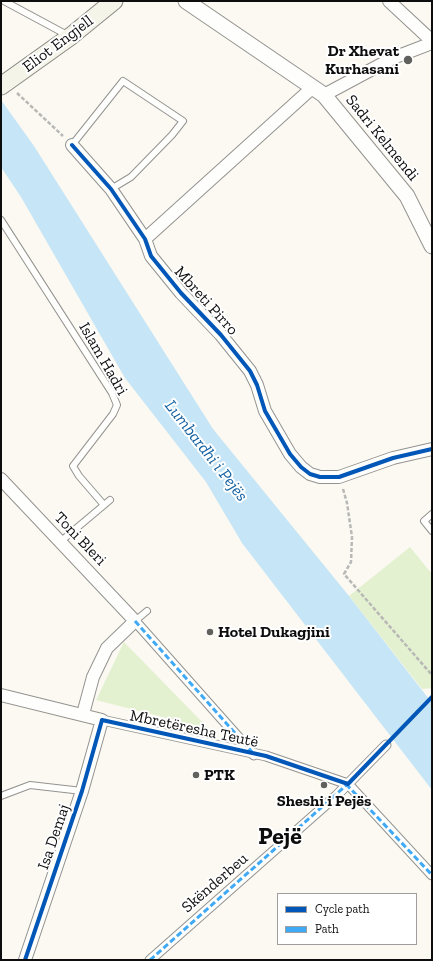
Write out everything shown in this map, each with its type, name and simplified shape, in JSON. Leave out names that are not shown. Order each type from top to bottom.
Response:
[{"type":"main road","name":"Eliot Engjell","points":[[4,84],[71,36],[114,1]]},
{"type":"street","name":"Sadri Kelmendi","points":[[186,1],[318,92],[407,196],[432,246]]},
{"type":"street","points":[[145,240],[318,92],[392,58],[432,42],[389,1]]},
{"type":"street","name":"Mbreti Pirro","points":[[72,145],[111,189],[145,240],[151,256],[180,293],[221,335],[250,371],[257,385],[265,412],[290,454],[310,474],[320,477],[339,478]]},
{"type":"street","points":[[339,478],[393,458],[432,449]]},
{"type":"street","name":"Toni Bleri","points":[[1,479],[135,620],[254,755]]},
{"type":"street","points":[[83,714],[93,677],[107,648],[135,620]]},
{"type":"street","name":"Mbretëresha Teutë","points":[[1,695],[254,755],[266,756],[348,784],[432,875]]},
{"type":"street","name":"Isa Demaj","points":[[25,960],[82,791],[102,720]]},
{"type":"street","name":"Skënderbeu","points":[[150,960],[348,784],[388,743]]},
{"type":"lane","points":[[4,1],[71,36]]},
{"type":"lane","points":[[72,145],[123,81],[183,121],[172,135],[131,177],[111,189]]},
{"type":"lane","name":"Islam Hadri","points":[[1,220],[112,392],[117,405],[113,414],[73,466],[79,476],[104,505]]},
{"type":"lane","points":[[60,542],[110,500]]},
{"type":"lane","points":[[432,514],[424,521],[432,531]]},
{"type":"lane","points":[[135,620],[147,611]]},
{"type":"lane","name":"Isa Demaj","points":[[1,796],[30,785],[82,791]]},
{"type":"path","points":[[4,84],[72,145]]},
{"type":"path","points":[[339,478],[347,503],[352,537],[351,562],[344,574],[432,675]]},
{"type":"path","points":[[388,743],[432,697]]},
{"type":"green space","points":[[410,547],[432,574],[432,688],[422,689],[349,596]]},
{"type":"green space","points":[[124,642],[209,729],[96,700]]},
{"type":"water","name":"Lumbardhi i Pejës","points":[[1,100],[34,146],[213,429],[349,596],[432,703],[432,790],[242,543],[206,482],[125,378],[21,197],[1,167]]},
{"type":"marked path","points":[[135,621],[252,752]]},
{"type":"marked path","points":[[150,960],[350,782]]},
{"type":"marked path","points":[[346,784],[432,875]]},
{"type":"cycle path","points":[[72,145],[111,189],[145,239],[151,256],[181,293],[221,335],[250,371],[257,385],[265,411],[290,454],[301,467],[310,474],[320,477],[339,477],[393,458],[432,449]]},
{"type":"cycle path","points":[[25,960],[82,791],[102,720],[266,756],[348,784],[432,697]]},
{"type":"place","name":"Dr Xhevat Kurhasani","points":[[408,60]]},
{"type":"place","name":"Hotel Dukagjini","points":[[210,632]]},
{"type":"place","name":"PTK","points":[[196,775]]},
{"type":"place","name":"Sheshi i Pejës","points":[[324,785]]},
{"type":"district","name":"Pejë","points":[[280,837]]}]
